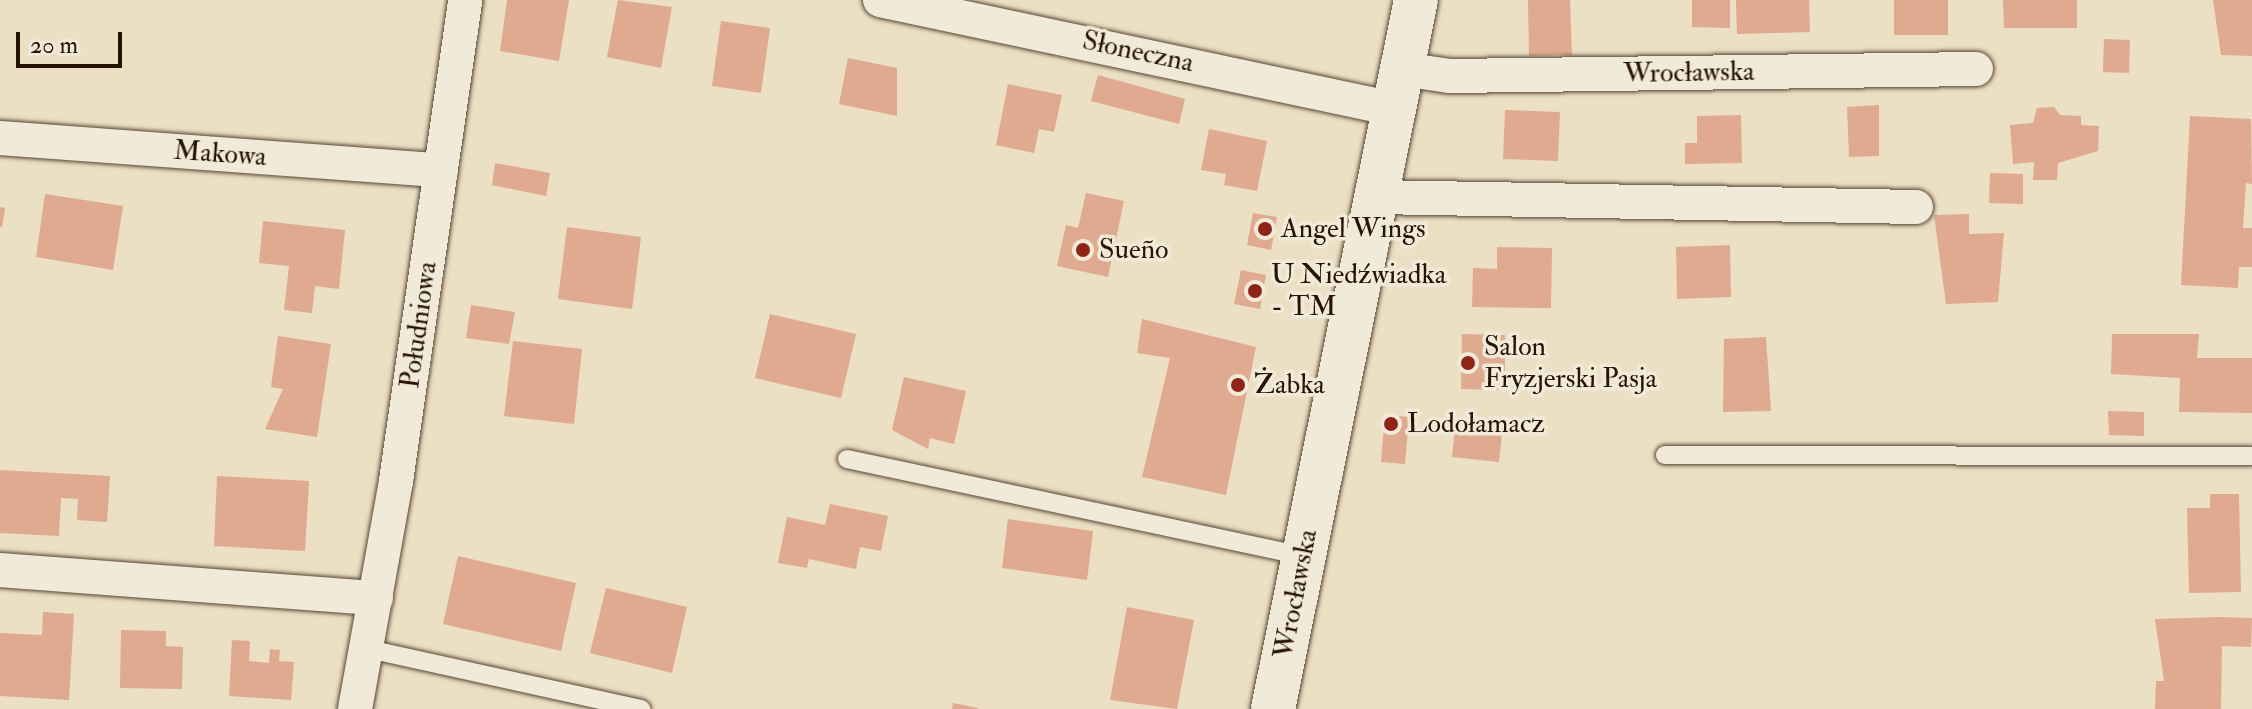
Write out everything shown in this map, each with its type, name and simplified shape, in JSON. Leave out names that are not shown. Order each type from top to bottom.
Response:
[{"type":"street","name":"Południowa","points":[[355,709],[376,598],[465,0]]},
{"type":"street","name":"Słoneczna","points":[[880,0],[1398,89]]},
{"type":"street","name":"Wrocławska","points":[[1273,709],[1416,0]]},
{"type":"street","name":"Wrocławska","points":[[1398,89],[1450,76],[1976,69]]},
{"type":"street","name":"Makowa","points":[[0,138],[441,170]]},
{"type":"street","points":[[1376,197],[1916,207]]},
{"type":"street","points":[[0,570],[376,598]]},
{"type":"lane","points":[[1665,455],[2252,456]]},
{"type":"lane","points":[[847,459],[1304,556]]},
{"type":"lane","points":[[368,649],[641,709]]},
{"type":"building","points":[[507,0],[569,0],[559,61],[500,51]]},
{"type":"building","points":[[618,0],[672,7],[661,68],[607,57]]},
{"type":"building","points":[[1528,0],[1570,0],[1572,55],[1529,56]]},
{"type":"building","points":[[1692,0],[1730,0],[1730,28],[1692,27]]},
{"type":"building","points":[[1736,0],[1809,0],[1810,32],[1737,34]]},
{"type":"building","points":[[1894,0],[1948,0],[1948,35],[1894,35]]},
{"type":"building","points":[[2003,0],[2077,0],[2077,28],[2004,28]]},
{"type":"building","points":[[2213,0],[2252,0],[2252,56],[2221,55]]},
{"type":"building","points":[[721,21],[770,28],[761,93],[712,86]]},
{"type":"building","points":[[2104,39],[2130,40],[2129,73],[2103,72]]},
{"type":"building","points":[[848,58],[897,68],[897,116],[839,104]]},
{"type":"building","points":[[1098,75],[1185,99],[1179,124],[1091,101]]},
{"type":"building","points":[[1008,84],[1062,95],[1054,132],[1039,129],[1034,153],[996,145]]},
{"type":"building","points":[[1879,105],[1879,156],[1849,157],[1847,107]]},
{"type":"building","points":[[2054,107],[2060,115],[2081,116],[2081,125],[2099,126],[2098,151],[2058,163],[2057,180],[2033,180],[2034,162],[2013,164],[2010,125],[2033,123],[2037,108]]},
{"type":"building","points":[[1505,110],[1560,112],[1558,161],[1503,159]]},
{"type":"building","points":[[1741,115],[1742,163],[1685,164],[1685,143],[1697,143],[1697,116]]},
{"type":"building","points":[[2190,116],[2251,119],[2252,184],[2246,183],[2243,228],[2252,228],[2252,267],[2239,267],[2238,288],[2181,285]]},
{"type":"building","points":[[1209,129],[1267,141],[1257,191],[1224,185],[1226,174],[1201,170]]},
{"type":"building","points":[[495,163],[550,173],[546,196],[492,185]]},
{"type":"building","points":[[1990,173],[2023,174],[2023,204],[1989,203]]},
{"type":"building","points":[[1086,193],[1124,201],[1108,277],[1057,266],[1066,225],[1078,228]]},
{"type":"building","points":[[45,194],[123,206],[113,270],[36,257]]},
{"type":"building","points":[[0,207],[5,208],[2,227],[0,227]]},
{"type":"building","points":[[1253,213],[1277,217],[1271,250],[1247,245]]},
{"type":"building","points":[[1969,214],[1969,234],[2004,233],[1998,302],[1946,304],[1934,215]]},
{"type":"building","points":[[263,221],[345,230],[339,289],[315,286],[312,313],[284,310],[289,266],[259,263]]},
{"type":"building","points":[[567,227],[641,237],[632,309],[558,299]]},
{"type":"building","points":[[1730,245],[1731,297],[1677,299],[1676,247]]},
{"type":"building","points":[[1497,247],[1552,248],[1551,308],[1472,307],[1473,268],[1497,269]]},
{"type":"building","points":[[1241,270],[1266,275],[1260,309],[1234,304]]},
{"type":"building","points":[[471,305],[515,312],[509,344],[466,338]]},
{"type":"building","points":[[770,314],[856,334],[841,398],[755,378]]},
{"type":"building","points":[[1142,319],[1256,347],[1226,495],[1142,477],[1170,358],[1137,353]]},
{"type":"building","points":[[1462,334],[1505,335],[1505,390],[1461,389]]},
{"type":"building","points":[[2112,334],[2199,334],[2197,358],[2252,358],[2252,413],[2179,412],[2180,378],[2111,374]]},
{"type":"building","points":[[278,336],[331,344],[317,437],[265,429],[283,389],[271,387]]},
{"type":"building","points":[[1766,337],[1771,411],[1723,412],[1724,339]]},
{"type":"building","points":[[513,341],[582,349],[574,424],[504,416]]},
{"type":"building","points":[[904,377],[966,391],[954,444],[930,438],[928,449],[892,430]]},
{"type":"building","points":[[2108,411],[2144,412],[2144,436],[2109,435]]},
{"type":"building","points":[[1385,415],[1409,417],[1405,464],[1381,462]]},
{"type":"building","points":[[1456,419],[1503,424],[1499,462],[1452,457]]},
{"type":"building","points":[[0,470],[110,476],[107,522],[77,520],[78,499],[61,498],[59,536],[0,533]]},
{"type":"building","points":[[217,476],[309,481],[305,551],[214,546]]},
{"type":"building","points":[[2210,494],[2239,494],[2241,592],[2189,593],[2187,508],[2210,508]]},
{"type":"building","points":[[830,504],[888,516],[881,551],[860,547],[856,569],[809,559],[807,568],[778,563],[787,517],[825,525]]},
{"type":"building","points":[[1008,519],[1093,531],[1087,580],[1002,568]]},
{"type":"building","points":[[458,556],[576,583],[561,651],[443,624]]},
{"type":"building","points":[[606,588],[687,607],[672,673],[590,653]]},
{"type":"building","points":[[1127,607],[1194,620],[1177,709],[1110,700]]},
{"type":"building","points":[[43,612],[74,614],[69,700],[0,696],[0,633],[42,635]]},
{"type":"building","points":[[2252,618],[2251,647],[2222,646],[2221,709],[2155,709],[2156,681],[2164,681],[2155,619]]},
{"type":"building","points":[[121,630],[166,631],[166,646],[183,647],[182,689],[120,688]]},
{"type":"building","points":[[232,640],[250,641],[249,661],[269,663],[270,649],[280,650],[279,661],[294,662],[291,700],[229,696]]},
{"type":"building","points":[[953,703],[978,708],[978,709],[952,709]]},
{"type":"place","name":"Angel Wings","points":[[1265,229]]},
{"type":"place","name":"Sueño","points":[[1083,250]]},
{"type":"place","name":"U Niedźwiadka - TM","points":[[1255,291]]},
{"type":"place","name":"Salon Fryzjerski Pasja","points":[[1468,363]]},
{"type":"place","name":"Żabka","points":[[1238,385]]},
{"type":"place","name":"Lodołamacz","points":[[1391,424]]}]
